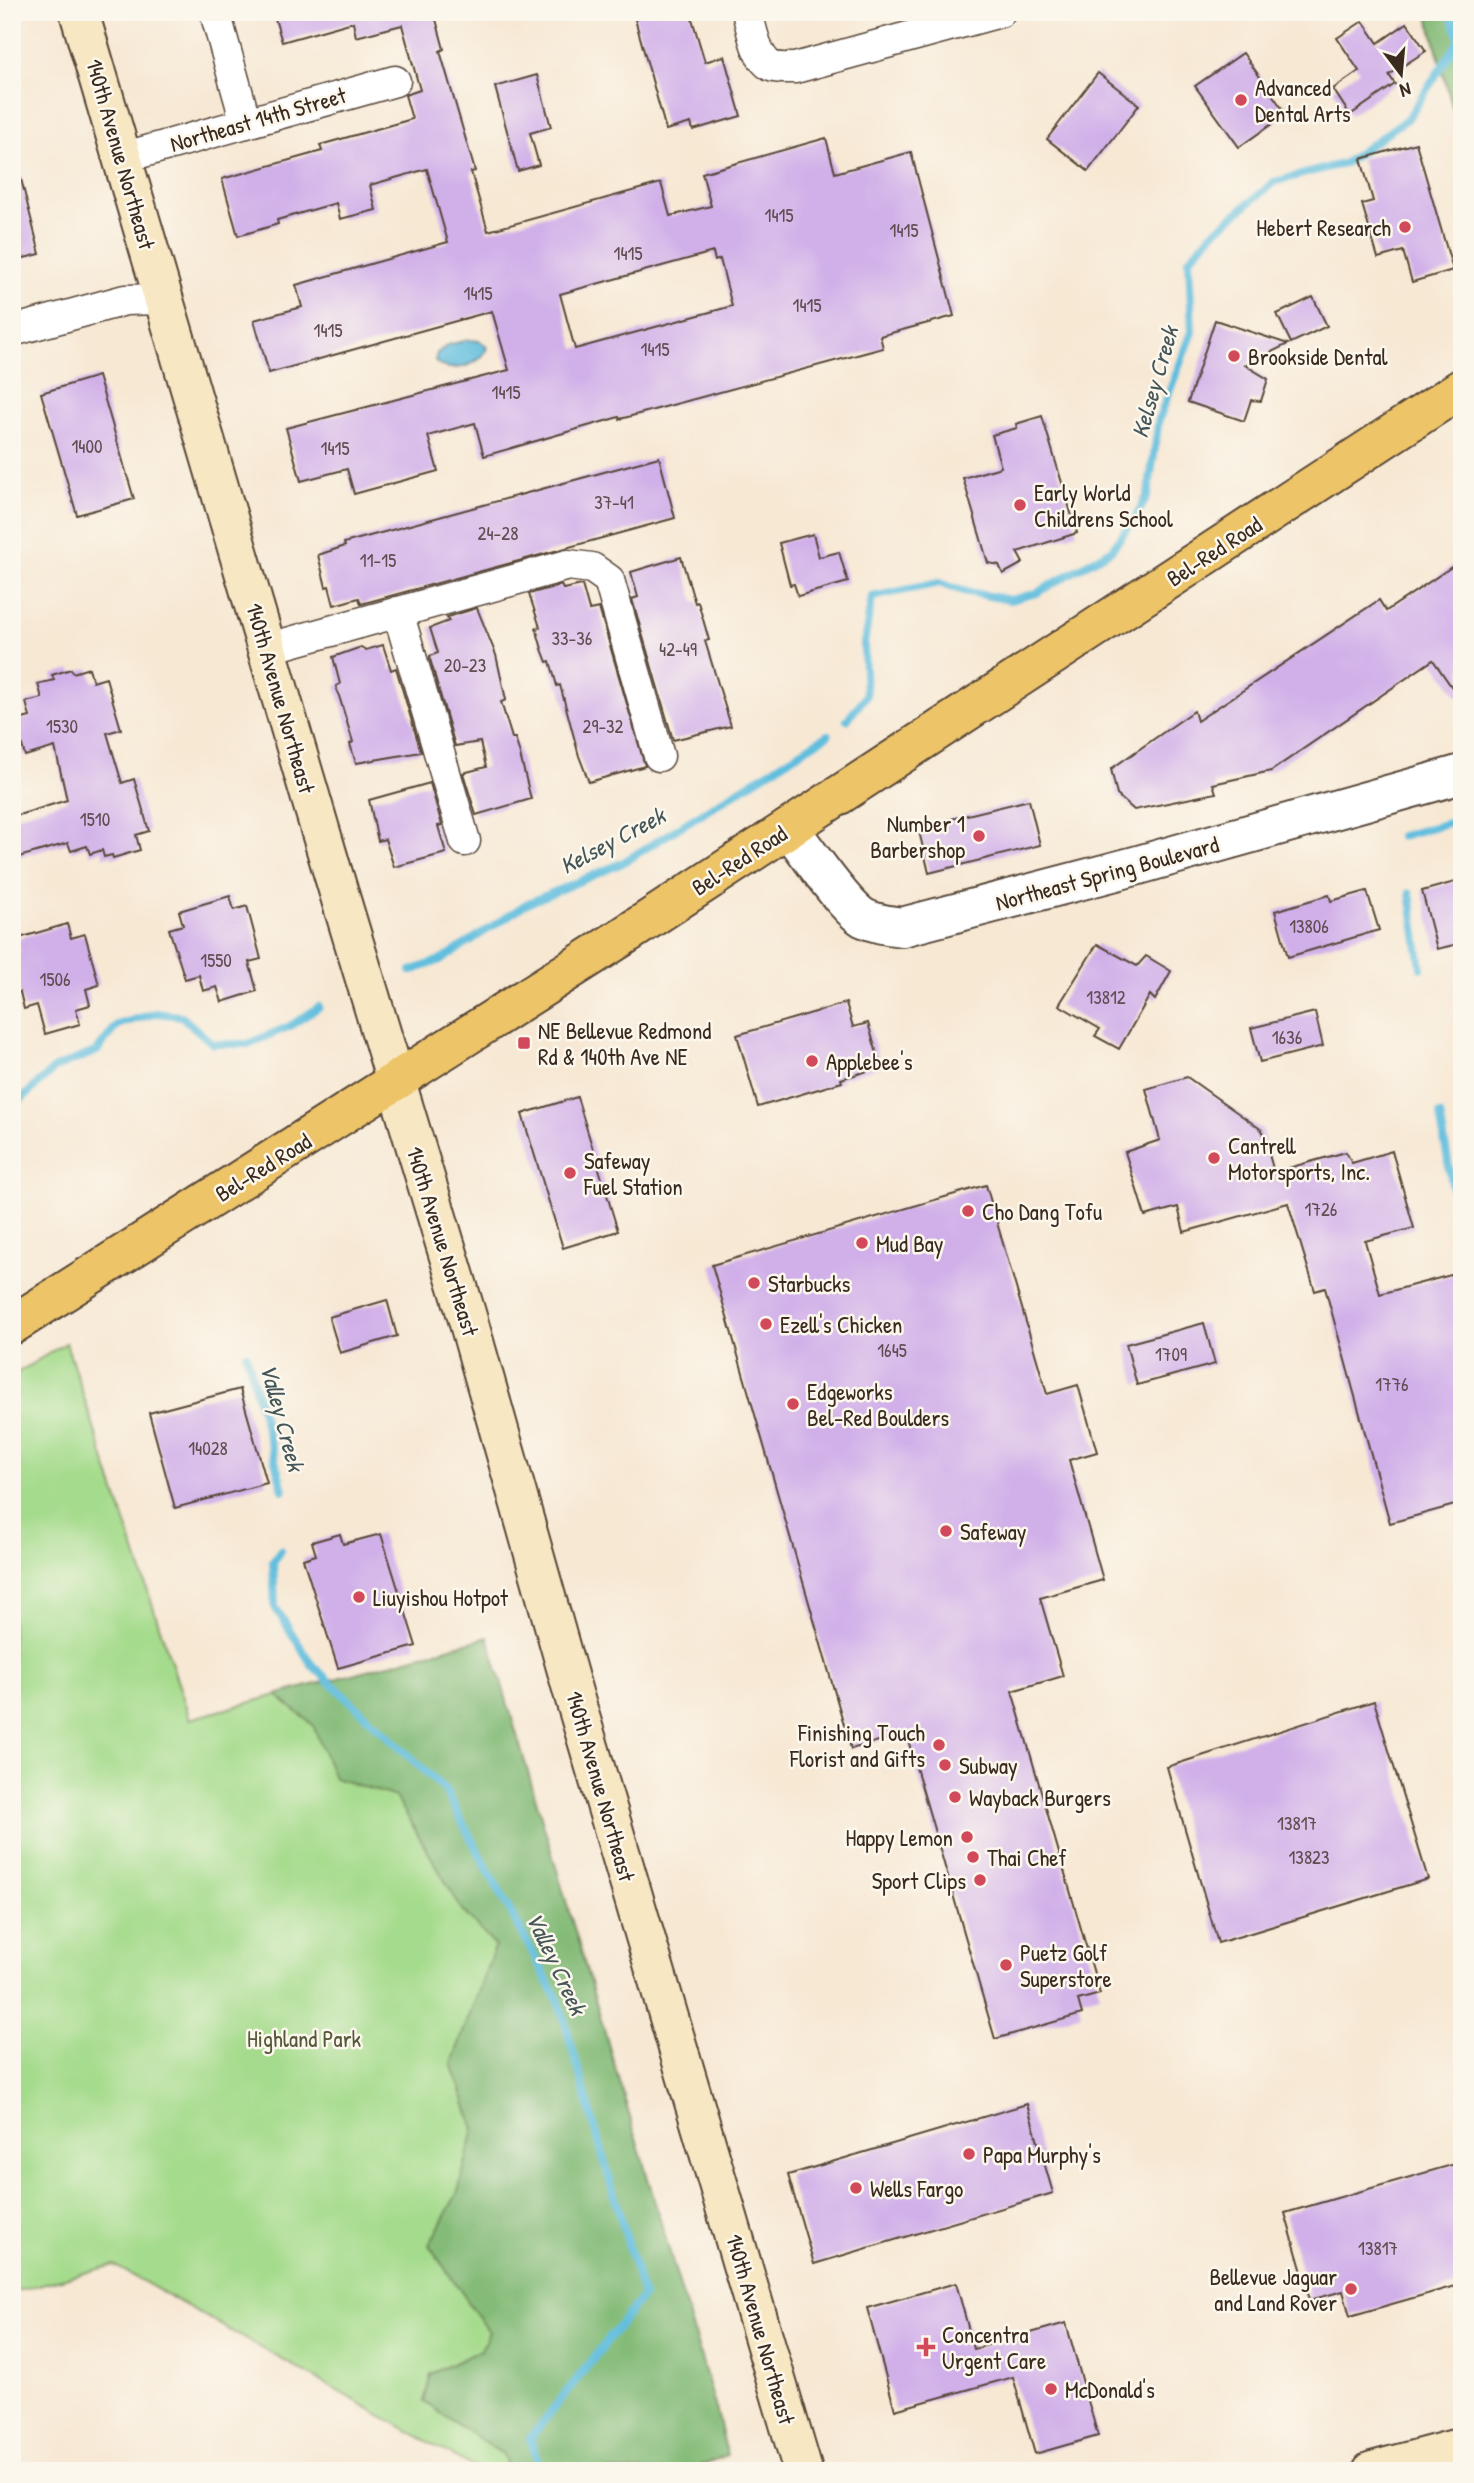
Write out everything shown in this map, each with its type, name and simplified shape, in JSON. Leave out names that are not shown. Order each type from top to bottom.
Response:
[{"type":"main road","name":"140th Avenue Northeast","points":[[79,12],[266,649],[466,1313],[574,1696],[803,2471]]},
{"type":"main road","name":"Bel-Red Road","points":[[12,1325],[396,1083],[1462,388]]},
{"type":"main road","points":[[1372,2471],[1462,2447]]},
{"type":"street","points":[[215,12],[246,123]]},
{"type":"street","points":[[747,12],[762,57],[771,66],[795,68],[1000,12]]},
{"type":"street","name":"Northeast 14th Street","points":[[122,158],[395,80]]},
{"type":"street","points":[[12,331],[125,300],[163,299]]},
{"type":"street","points":[[266,649],[568,565],[592,568],[609,580],[659,756]]},
{"type":"street","points":[[398,612],[465,841]]},
{"type":"street","name":"Northeast Spring Boulevard","points":[[789,828],[861,916],[878,924],[902,927],[1017,898],[1462,774]]},
{"type":"green space","points":[[1427,12],[1462,12],[1462,144]]},
{"type":"green space","name":"Highland Park","points":[[66,1343],[190,1719],[488,1637],[520,2471],[480,2471],[114,2265],[12,2292],[12,1376]]},
{"type":"green space","points":[[488,1637],[717,2412],[727,2455],[686,2471],[510,2471],[502,2454],[424,2402],[431,2374],[481,2350],[489,2332],[429,2245],[458,2192],[474,2129],[452,2063],[495,1946],[462,1910],[396,1797],[334,1778],[313,1725],[276,1695]]},
{"type":"water","points":[[468,340],[480,341],[487,347],[479,359],[456,368],[448,368],[435,361],[437,353],[448,345]]},
{"type":"building","points":[[273,12],[434,12],[444,49],[440,51],[475,171],[471,172],[488,231],[661,183],[670,216],[711,206],[702,173],[826,138],[835,173],[911,152],[954,316],[880,336],[883,348],[620,419],[619,417],[484,456],[475,423],[428,436],[438,471],[354,494],[347,469],[301,481],[286,428],[509,370],[492,311],[269,373],[254,320],[302,307],[296,285],[448,242],[427,169],[370,185],[376,210],[340,219],[336,203],[277,220],[278,224],[238,236],[222,179],[322,151],[320,145],[412,119],[405,95],[420,90],[402,25],[356,37],[353,22],[282,42]],"holes":[[[713,252],[715,261],[720,259],[732,306],[575,349],[560,294]]]},
{"type":"building","points":[[633,12],[690,12],[705,62],[724,56],[741,116],[693,130],[691,123],[666,130]]},
{"type":"building","points":[[1363,21],[1378,43],[1407,23],[1426,51],[1389,75],[1395,84],[1350,115],[1333,89],[1359,71],[1337,38]]},
{"type":"building","name":"Advanced Dental Arts","points":[[1243,53],[1286,114],[1239,147],[1195,86]]},
{"type":"building","points":[[1098,73],[1139,105],[1088,171],[1047,139]]},
{"type":"building","points":[[537,75],[551,127],[530,133],[539,165],[518,171],[495,87]]},
{"type":"building","name":"Hebert Research","points":[[1416,143],[1453,270],[1412,282],[1403,251],[1378,258],[1362,204],[1373,201],[1361,159]]},
{"type":"building","points":[[20,175],[40,254],[12,261],[12,176]]},
{"type":"building","points":[[1313,297],[1327,326],[1291,343],[1277,314]]},
{"type":"building","name":"Brookside Dental","points":[[1215,320],[1288,344],[1245,365],[1268,379],[1261,401],[1251,400],[1244,421],[1188,402]]},
{"type":"building","points":[[98,376],[134,499],[77,515],[41,393]]},
{"type":"building","name":"Early World Childrens School","points":[[1042,416],[1077,533],[1017,552],[1023,563],[1003,574],[999,565],[988,563],[963,478],[1001,467],[992,435],[1017,428],[1016,424]]},
{"type":"building","points":[[659,457],[675,518],[361,604],[359,598],[334,605],[329,586],[326,587],[318,555],[345,546],[344,543]]},
{"type":"building","points":[[813,534],[819,557],[839,552],[848,582],[798,596],[794,584],[790,585],[779,543]]},
{"type":"building","points":[[681,557],[695,603],[698,602],[709,640],[705,641],[731,726],[673,740],[632,599],[638,597],[631,572]]},
{"type":"building","points":[[1462,560],[1462,702],[1433,660],[1271,771],[1213,784],[1216,793],[1134,810],[1117,795],[1111,769],[1194,711],[1197,721],[1379,600],[1386,611]]},
{"type":"building","points":[[561,585],[563,589],[582,585],[589,610],[599,608],[645,766],[589,782],[579,756],[560,685],[557,686],[550,661],[547,662],[542,649],[536,628],[540,627],[529,594]]},
{"type":"building","points":[[477,608],[496,655],[506,700],[501,702],[512,738],[515,738],[531,799],[476,815],[463,773],[486,767],[480,742],[455,746],[430,659],[430,656],[438,653],[430,628],[449,621],[447,617]]},
{"type":"building","points":[[383,645],[391,670],[396,668],[421,752],[356,763],[350,744],[353,742],[336,686],[340,684],[333,657],[361,647],[366,650]]},
{"type":"building","points":[[89,668],[93,682],[106,678],[121,729],[107,733],[122,783],[134,779],[149,831],[136,835],[140,850],[113,858],[112,855],[104,857],[102,850],[90,854],[87,846],[71,851],[68,843],[12,859],[12,817],[67,800],[55,747],[25,756],[15,721],[30,717],[26,702],[42,698],[38,684],[54,680],[52,675],[71,669],[73,673]]},
{"type":"building","points":[[430,783],[442,825],[438,826],[446,853],[394,867],[385,839],[378,841],[369,800]]},
{"type":"building","name":"Number 1 Barbershop","points":[[1029,800],[1040,845],[929,873],[918,827]]},
{"type":"building","points":[[1462,880],[1462,943],[1437,949],[1422,891]]},
{"type":"building","points":[[1367,891],[1379,930],[1288,957],[1275,911],[1329,895],[1331,901]]},
{"type":"building","points":[[230,896],[234,910],[247,906],[261,959],[249,962],[257,991],[222,1002],[217,987],[203,991],[199,975],[185,979],[169,929],[183,925],[179,911]]},
{"type":"building","points":[[67,924],[71,938],[85,934],[99,985],[86,989],[90,1005],[76,1009],[80,1024],[45,1034],[37,1005],[24,1009],[20,992],[12,994],[12,956],[20,953],[16,939]]},
{"type":"building","points":[[1097,944],[1137,966],[1146,956],[1171,971],[1155,1000],[1150,995],[1119,1049],[1095,1036],[1100,1029],[1059,1005]]},
{"type":"building","name":"Applebee's","points":[[846,1003],[853,1027],[868,1023],[881,1067],[841,1079],[842,1082],[758,1107],[737,1035]]},
{"type":"building","points":[[1315,1012],[1323,1046],[1260,1062],[1251,1028]]},
{"type":"building","points":[[1187,1077],[1262,1130],[1274,1172],[1346,1152],[1352,1163],[1392,1151],[1414,1228],[1365,1241],[1380,1294],[1462,1272],[1462,1503],[1390,1523],[1325,1288],[1315,1291],[1288,1203],[1184,1232],[1178,1207],[1145,1216],[1125,1152],[1160,1140],[1146,1089]]},
{"type":"building","name":"Safeway Fuel Station","points":[[577,1097],[618,1231],[563,1248],[522,1114]]},
{"type":"building","points":[[986,1185],[1047,1394],[1078,1385],[1097,1452],[1069,1460],[1103,1580],[1040,1598],[1063,1676],[1012,1691],[1100,1994],[1078,2000],[1082,2014],[995,2039],[906,1733],[851,1749],[712,1265]]},
{"type":"building","points":[[387,1300],[397,1336],[340,1353],[329,1317]]},
{"type":"building","points":[[1204,1323],[1215,1364],[1137,1385],[1126,1344]]},
{"type":"building","points":[[240,1389],[267,1483],[175,1508],[149,1413]]},
{"type":"building","points":[[340,1534],[343,1544],[381,1534],[416,1646],[338,1668],[303,1559],[316,1555],[312,1542]]},
{"type":"building","points":[[1374,1701],[1428,1879],[1218,1943],[1167,1767]]},
{"type":"building","points":[[1027,2104],[1053,2193],[814,2264],[788,2175]]},
{"type":"building","points":[[1462,2162],[1462,2284],[1350,2316],[1343,2291],[1310,2300],[1285,2213]]},
{"type":"building","points":[[956,2283],[974,2349],[1066,2323],[1098,2436],[1035,2454],[1013,2377],[895,2410],[867,2308]]},
{"type":"waterway","name":"Kelsey Creek","points":[[847,720],[866,696],[864,644],[872,597],[939,583],[963,591],[1010,600],[1037,593],[1111,550],[1148,495],[1159,419],[1192,332],[1189,259],[1213,233],[1274,182],[1345,163],[1408,118],[1460,39],[1450,12]]},
{"type":"waterway","name":"Kelsey Creek","points":[[411,971],[443,959],[526,904],[622,863],[828,735]]},
{"type":"waterway","points":[[1401,836],[1462,819]]},
{"type":"waterway","points":[[1410,893],[1421,968]]},
{"type":"waterway","name":"Kelsey Creek","points":[[12,1108],[55,1068],[97,1051],[117,1025],[156,1013],[181,1016],[213,1044],[248,1044],[290,1026],[319,1007]]},
{"type":"waterway","points":[[1440,1115],[1462,1241]]},
{"type":"waterway","name":"Valley Creek","points":[[246,1354],[283,1490]]},
{"type":"waterway","name":"Valley Creek","points":[[281,1550],[273,1562],[275,1607],[312,1665],[445,1790],[559,2002],[643,2296],[530,2438],[541,2471]]},
{"type":"place","name":"Advanced Dental Arts","points":[[1241,100]]},
{"type":"place","name":"Hebert Research","points":[[1405,227]]},
{"type":"place","name":"Brookside Dental","points":[[1234,356]]},
{"type":"place","name":"Early World Childrens School","points":[[1020,505]]},
{"type":"place","name":"Number 1 Barbershop","points":[[979,836]]},
{"type":"place","name":"NE Bellevue Redmond Rd & 140th Ave NE","points":[[524,1043]]},
{"type":"place","name":"Applebee's","points":[[812,1061]]},
{"type":"place","name":"Cantrell Motorsports, Inc.","points":[[1214,1158]]},
{"type":"place","name":"Safeway Fuel Station","points":[[570,1173]]},
{"type":"place","name":"Cho Dang Tofu","points":[[968,1211]]},
{"type":"place","name":"Mud Bay","points":[[862,1243]]},
{"type":"place","name":"Starbucks","points":[[754,1283]]},
{"type":"place","name":"Ezell's Chicken","points":[[766,1324]]},
{"type":"place","name":"Edgeworks Bel-Red Boulders","points":[[793,1404]]},
{"type":"place","name":"Safeway","points":[[946,1531]]},
{"type":"place","name":"Liuyishou Hotpot","points":[[359,1597]]},
{"type":"place","name":"Finishing Touch Florist and Gifts","points":[[939,1745]]},
{"type":"place","name":"Subway","points":[[945,1765]]},
{"type":"place","name":"Wayback Burgers","points":[[955,1797]]},
{"type":"place","name":"Happy Lemon","points":[[967,1837]]},
{"type":"place","name":"Thai Chef","points":[[973,1857]]},
{"type":"place","name":"Sport Clips","points":[[980,1880]]},
{"type":"place","name":"Puetz Golf Superstore","points":[[1006,1965]]},
{"type":"place","name":"Papa Murphy's","points":[[969,2154]]},
{"type":"place","name":"Wells Fargo","points":[[856,2188]]},
{"type":"place","name":"Bellevue Jaguar and Land Rover","points":[[1351,2289]]},
{"type":"place","name":"Concentra Urgent Care","points":[[926,2347]]},
{"type":"place","name":"McDonald's","points":[[1051,2389]]}]
